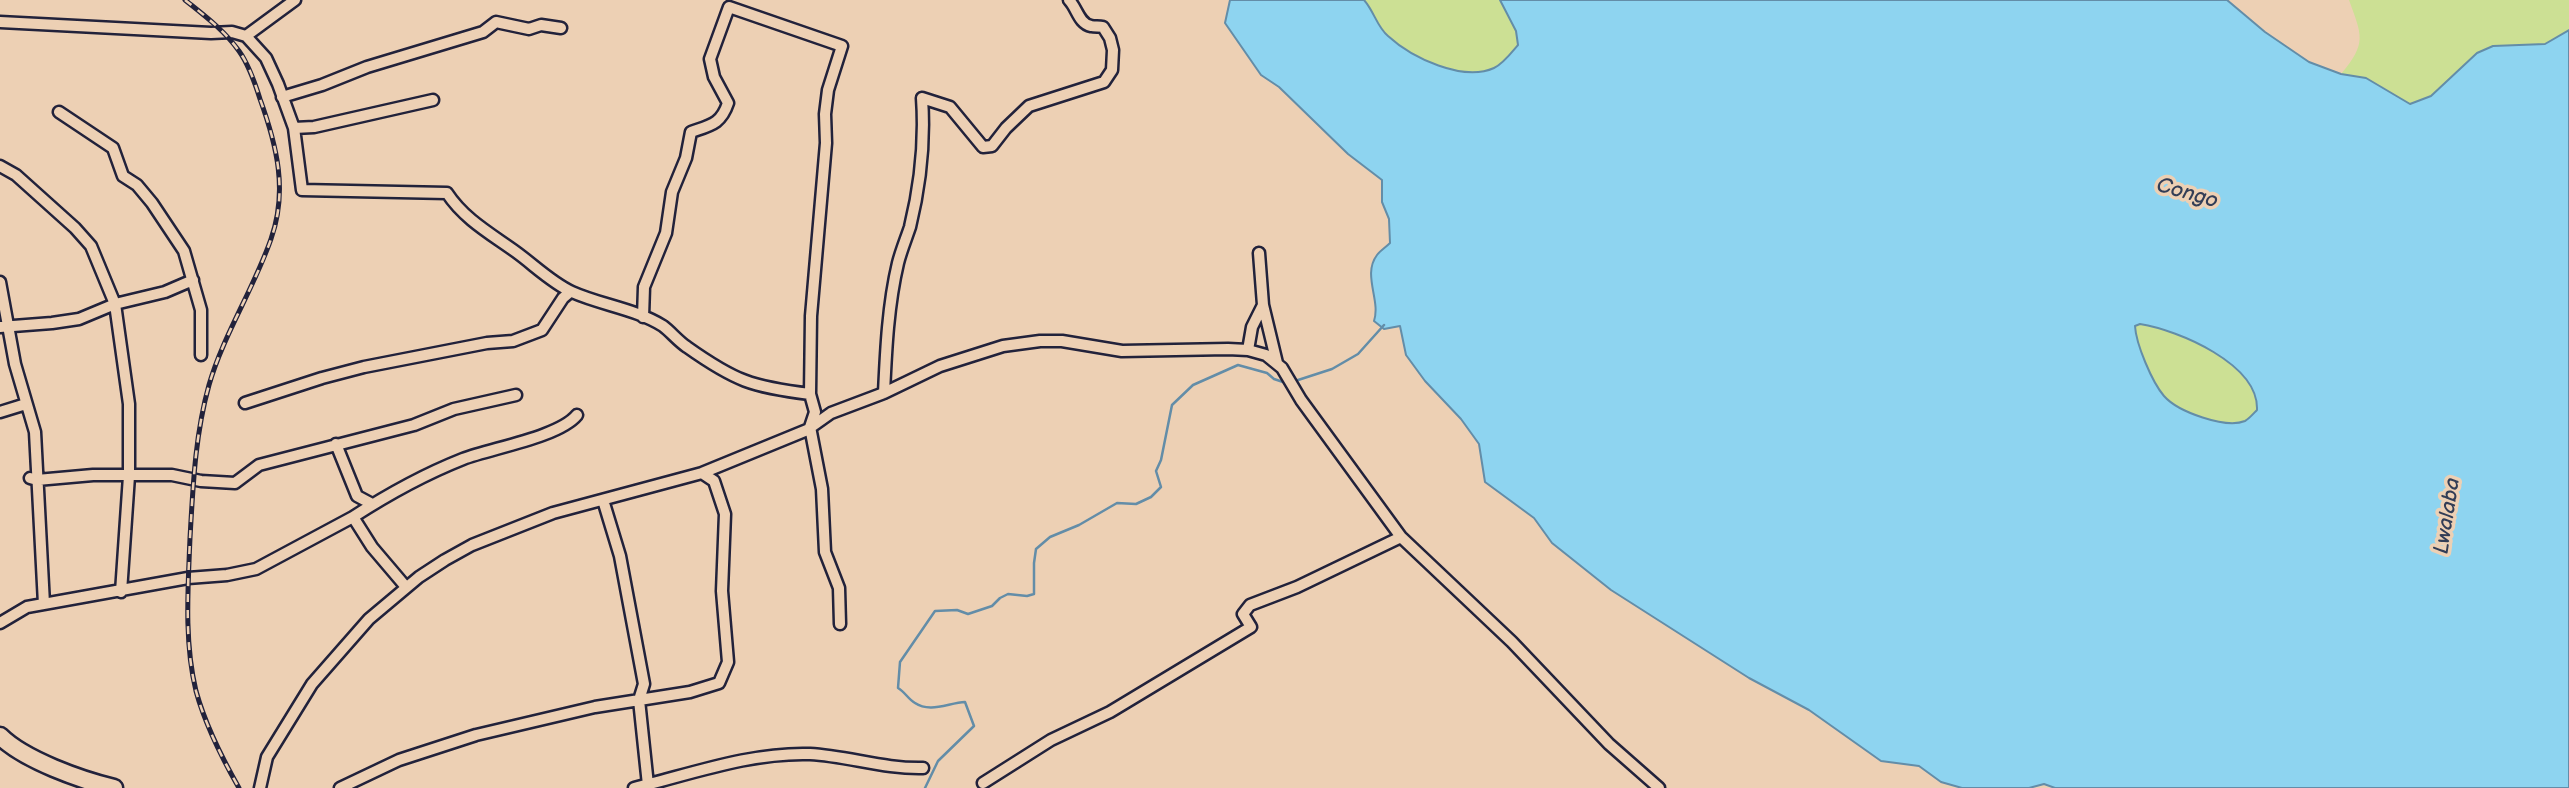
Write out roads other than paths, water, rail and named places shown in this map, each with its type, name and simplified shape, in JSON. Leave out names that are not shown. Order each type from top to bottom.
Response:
[{"type":"main road","points":[[0,736],[8,744],[85,781],[114,788]]},
{"type":"street","points":[[246,36],[295,0]]},
{"type":"street","points":[[884,393],[898,263],[915,195],[924,123],[922,98],[950,107],[983,147],[992,146],[1029,106],[1104,82],[1112,70],[1113,50],[1110,38],[1103,27],[1091,26],[1079,17],[1075,6],[1069,0]]},
{"type":"street","points":[[642,317],[643,290],[666,233],[672,192],[686,158],[691,132],[723,117],[728,103],[714,77],[710,59],[729,7],[842,46],[828,90],[825,114],[811,316],[810,394],[815,412],[810,427],[822,489],[825,552],[839,588],[840,624]]},
{"type":"street","points":[[0,22],[232,32],[246,36],[266,58],[294,128],[302,190],[447,193],[457,207],[482,228],[570,292],[663,327],[721,371],[740,380],[764,388],[810,394]]},
{"type":"street","points":[[282,97],[367,67],[483,32],[496,22],[529,29],[541,25],[561,28]]},
{"type":"street","points":[[294,128],[314,127],[433,100]]},
{"type":"street","points":[[59,112],[113,148],[123,176],[137,185],[184,251],[201,310],[201,355]]},
{"type":"street","points":[[0,166],[16,175],[91,246],[115,304],[129,404],[129,476],[121,592]]},
{"type":"street","points":[[1259,253],[1263,305],[1277,364]]},
{"type":"street","points":[[5,326],[79,319],[115,304],[165,292],[193,279]]},
{"type":"street","points":[[0,282],[5,326],[34,432],[33,479],[44,604]]},
{"type":"street","points":[[245,403],[322,377],[364,367],[487,343],[513,341],[542,330],[570,292]]},
{"type":"street","points":[[1248,350],[1252,327],[1263,305]]},
{"type":"street","points":[[260,788],[268,757],[312,684],[369,619],[419,577],[472,545],[553,513],[702,473],[810,427],[831,413],[884,393],[940,366],[1022,342],[1062,341],[1122,351],[1248,350],[1266,355],[1291,382],[1401,537],[1512,642],[1609,744],[1659,788]]},
{"type":"street","points":[[33,479],[93,475],[173,475],[201,481],[235,483],[258,465],[414,425],[454,410],[516,395]]},
{"type":"street","points":[[0,412],[26,404]]},
{"type":"street","points":[[0,623],[27,607],[188,578],[227,575],[256,569],[372,505],[462,460],[570,423],[577,415]]},
{"type":"street","points":[[336,444],[356,496],[372,505]]},
{"type":"street","points":[[340,788],[399,760],[444,744],[595,707],[710,687],[719,682],[727,662],[722,591],[725,514],[714,481],[702,473]]},
{"type":"street","points":[[603,500],[627,586],[644,684],[639,700],[644,786]]},
{"type":"street","points":[[353,517],[378,555],[406,587]]},
{"type":"street","points":[[983,783],[1051,740],[1110,712],[1251,627],[1243,614],[1250,605],[1329,572],[1401,537]]},
{"type":"street","points":[[634,788],[771,754],[813,754],[888,768],[923,768]]},
{"type":"water","points":[[1230,0],[1364,0],[1384,32],[1410,52],[1453,70],[1482,72],[1504,61],[1518,45],[1516,31],[1500,0],[2227,0],[2265,32],[2309,62],[2341,74],[2366,78],[2410,104],[2431,96],[2477,53],[2493,46],[2545,44],[2569,30],[2569,788],[2055,788],[2044,784],[2029,788],[1962,788],[1941,782],[1919,766],[1881,761],[1809,710],[1749,678],[1611,590],[1552,543],[1534,518],[1485,482],[1479,444],[1406,355],[1400,326],[1384,329],[1374,321],[1376,313],[1371,271],[1377,255],[1390,243],[1389,219],[1382,202],[1382,180],[1348,154],[1279,87],[1261,75],[1225,23]],"holes":[[[2140,324],[2194,342],[2231,364],[2245,378],[2254,393],[2257,410],[2245,421],[2226,423],[2203,418],[2171,402],[2159,390],[2150,372],[2138,343],[2135,326]]]},
{"type":"waterway","points":[[1295,381],[1332,369],[1358,354],[1384,325]]},
{"type":"waterway","points":[[925,788],[938,761],[974,726],[965,702],[939,707],[921,706],[898,688],[900,662],[935,611],[957,610],[968,614],[992,606],[1008,594],[1034,594],[1036,549],[1050,537],[1079,525],[1117,503],[1136,504],[1151,497],[1161,487],[1156,471],[1161,460],[1172,405],[1193,385],[1238,365],[1267,373],[1286,383]]},
{"type":"railway","points":[[185,0],[227,36],[246,62],[271,134],[278,169],[279,203],[271,239],[222,348],[204,404],[192,499],[188,576],[192,672],[209,728],[239,788]]},
{"type":"water label","name":"Congo","points":[[2187,194]]},
{"type":"water label","name":"Lwalaba","points":[[2448,516]]}]
